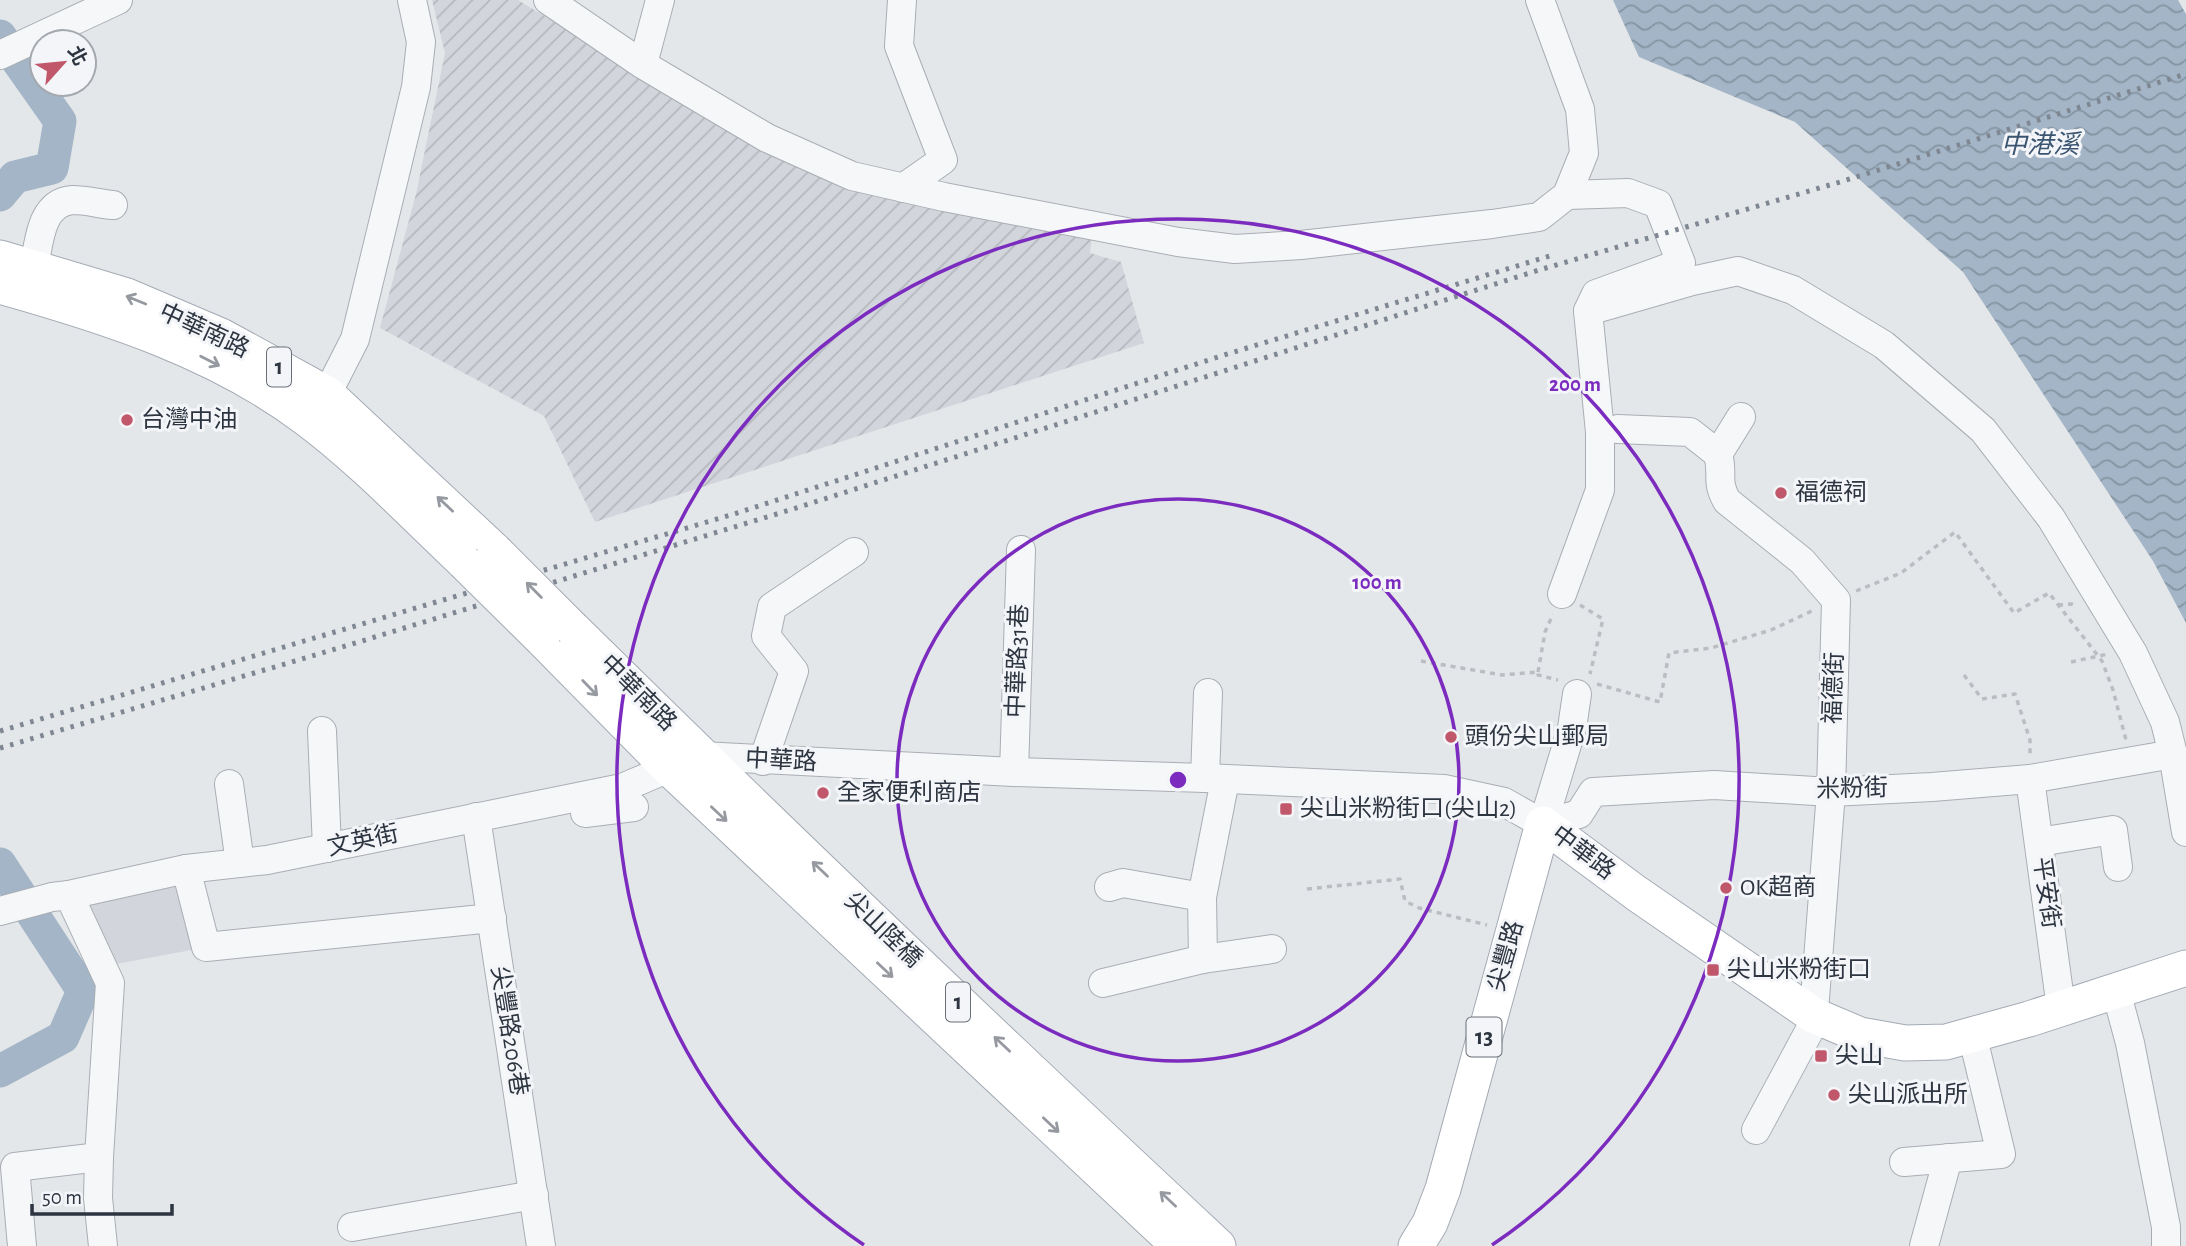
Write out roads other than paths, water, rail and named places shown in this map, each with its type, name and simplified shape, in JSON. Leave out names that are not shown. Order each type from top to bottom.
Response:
[{"type":"main road","name":"中華南路","points":[[26,278],[138,329],[170,329],[251,382],[317,406],[480,557],[558,634],[702,756]]},
{"type":"main road","name":"中華南路","points":[[558,634],[669,768]]},
{"type":"main road","name":"尖山陸橋","points":[[702,756],[1000,1043],[1217,1246]]},
{"type":"main road","name":"尖山陸橋","points":[[669,768],[1179,1246]]},
{"type":"main road","name":"尖豐路","points":[[1416,1246],[1430,1223],[1443,1189],[1543,824]]},
{"type":"main road","name":"中華路","points":[[1543,824],[1647,901],[1813,1015],[1860,1035],[1905,1043],[1945,1042],[2171,972]]},
{"type":"street","points":[[0,55],[118,0]]},
{"type":"street","points":[[317,406],[355,339],[416,87],[421,42],[412,0]]},
{"type":"street","points":[[548,0],[643,64],[767,138],[852,176],[1178,242],[1235,249],[1539,217],[1567,195],[1584,153],[1580,109],[1540,0]]},
{"type":"street","points":[[902,0],[899,46],[943,160],[903,188]]},
{"type":"street","points":[[643,64],[654,6]]},
{"type":"street","points":[[1562,594],[1600,490],[1600,432],[1588,310],[1596,294],[1681,263],[1658,204],[1628,193],[1567,195]]},
{"type":"street","points":[[26,278],[45,219],[58,204],[73,200],[113,205]]},
{"type":"street","points":[[1588,310],[1738,271],[1793,290],[1884,345],[1983,430],[2051,518],[2130,648],[2165,722],[2186,831]]},
{"type":"street","points":[[1618,429],[1690,432],[1718,454],[1741,417]]},
{"type":"street","name":"福德街","points":[[1718,454],[1722,466],[1719,487],[1727,501],[1802,561],[1836,600],[1831,792],[1813,1024],[1756,1130]]},
{"type":"street","name":"中華路31巷","points":[[1014,772],[1021,550]]},
{"type":"street","points":[[763,761],[794,671],[766,636],[772,607],[854,552]]},
{"type":"street","points":[[1543,824],[1582,688]]},
{"type":"street","points":[[1203,959],[1202,897],[1215,779],[1208,693]]},
{"type":"street","points":[[322,731],[327,848]]},
{"type":"street","name":"米粉街","points":[[1543,824],[1579,814],[1593,792],[1714,785],[1831,792],[1932,788],[2030,779],[2173,754]]},
{"type":"street","name":"中華路","points":[[669,768],[702,756],[763,761],[1444,789],[1504,802],[1543,824]]},
{"type":"street","name":"文英街","points":[[2,911],[186,869],[327,848],[622,788],[669,768]]},
{"type":"street","name":"平安街","points":[[2030,779],[2061,1008]]},
{"type":"street","points":[[229,784],[240,863]]},
{"type":"street","points":[[476,817],[490,824],[634,807]]},
{"type":"street","name":"尖豐路206巷","points":[[476,817],[541,1246]]},
{"type":"street","points":[[2039,842],[2112,830],[2118,867]]},
{"type":"street","points":[[186,869],[206,947],[492,918]]},
{"type":"street","points":[[1110,887],[1123,883],[1202,897]]},
{"type":"street","points":[[61,896],[110,983],[99,1157],[98,1198],[103,1246]]},
{"type":"street","points":[[1103,983],[1203,959],[1272,948]]},
{"type":"street","points":[[2116,990],[2130,1043],[2166,1227],[2166,1246]]},
{"type":"street","points":[[1904,1162],[2000,1154],[1972,1034]]},
{"type":"street","points":[[22,1246],[15,1167],[99,1157]]},
{"type":"street","points":[[1924,1246],[1948,1158]]},
{"type":"street","points":[[352,1227],[534,1195]]},
{"type":"water","name":"中港溪","points":[[1613,0],[2178,0],[2186,14],[2186,623],[2153,561],[1963,272],[1795,122],[1639,57]]},
{"type":"waterway","points":[[0,36],[60,121],[52,168],[15,177],[0,195]]},
{"type":"waterway","points":[[0,864],[83,991],[63,1037],[0,1071]]},
{"type":"railway","points":[[0,748],[793,509],[1539,270],[1840,182],[2186,74]]},
{"type":"railway","points":[[0,731],[734,514],[1224,355],[1553,255]]},
{"type":"place","name":"台灣中油","points":[[127,420]]},
{"type":"place","name":"福德祠","points":[[1781,493]]},
{"type":"place","name":"頭份尖山郵局","points":[[1451,737]]},
{"type":"place","name":"全家便利商店","points":[[823,793]]},
{"type":"place","name":"尖山米粉街口(尖山2)","points":[[1286,809]]},
{"type":"place","name":"OK超商","points":[[1726,888]]},
{"type":"place","name":"尖山米粉街口","points":[[1713,970]]},
{"type":"place","name":"尖山","points":[[1821,1056]]},
{"type":"place","name":"尖山派出所","points":[[1834,1095]]}]
